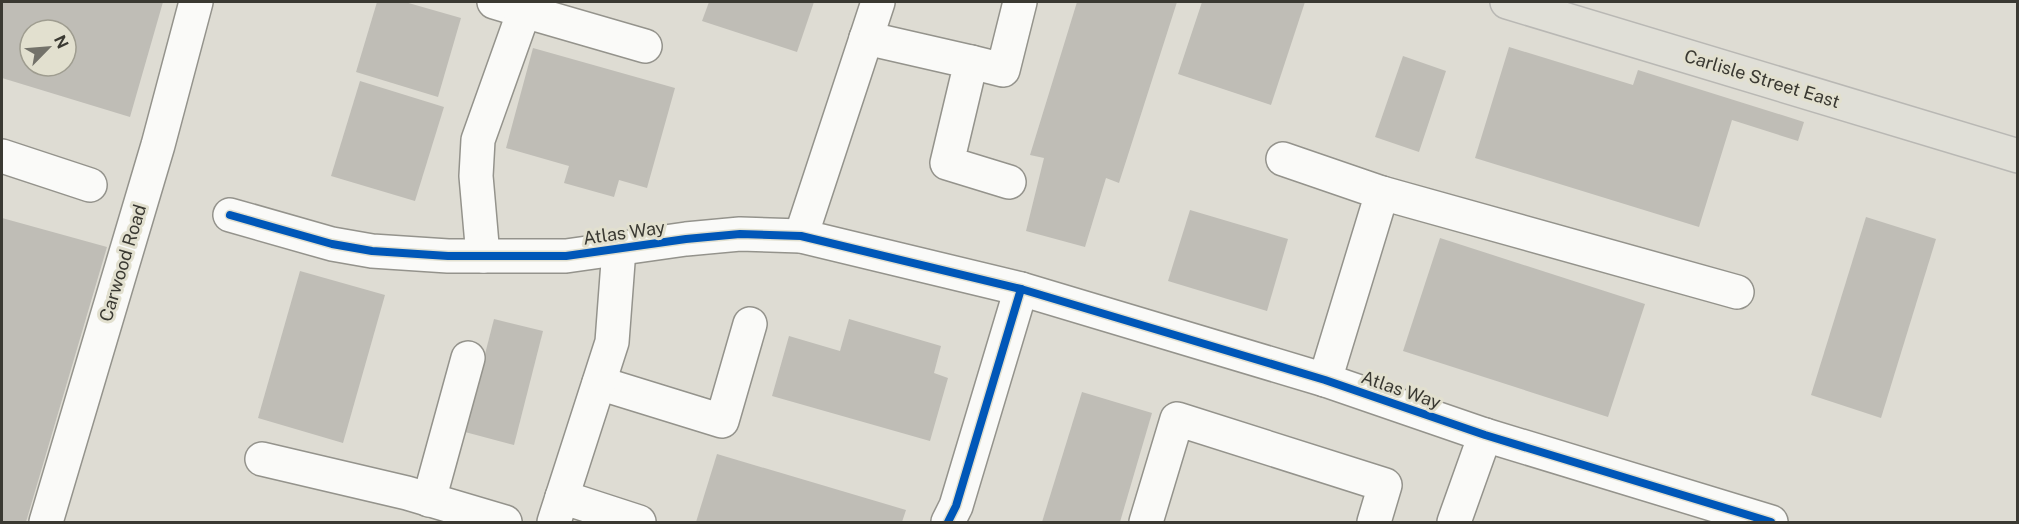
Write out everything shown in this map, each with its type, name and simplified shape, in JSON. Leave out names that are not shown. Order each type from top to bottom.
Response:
[{"type":"main road","name":"Carlisle Street East","points":[[1507,2],[2018,156]]},
{"type":"street","name":"Carwood Road","points":[[46,522],[158,145],[196,2]]},
{"type":"street","points":[[801,236],[878,2]]},
{"type":"street","points":[[866,38],[1003,70],[1020,2]]},
{"type":"street","points":[[483,256],[476,176],[478,140],[509,6],[645,46]]},
{"type":"street","points":[[971,62],[947,163],[1009,182]]},
{"type":"street","points":[[2,156],[90,185]]},
{"type":"street","points":[[1283,159],[1382,193],[1737,292]]},
{"type":"street","points":[[1325,380],[1382,193]]},
{"type":"street","name":"Atlas Way","points":[[230,215],[332,244],[372,251],[437,256],[566,256],[686,239],[740,234],[801,236],[1021,290],[1325,380],[1485,435],[1772,522]]},
{"type":"street","name":"Atlas Way","points":[[558,510],[612,342],[619,249]]},
{"type":"street","points":[[955,517],[1021,290]]},
{"type":"street","points":[[599,383],[722,421],[750,324]]},
{"type":"street","points":[[418,496],[468,358]]},
{"type":"street","points":[[1146,522],[1177,419],[1385,485],[1374,522]]},
{"type":"street","points":[[1454,522],[1485,435]]},
{"type":"street","points":[[262,459],[418,496],[505,522]]},
{"type":"street","points":[[558,510],[603,512],[639,522]]},
{"type":"building","points":[[2,2],[163,2],[130,117],[2,78]]},
{"type":"building","points":[[377,2],[405,2],[461,18],[438,97],[356,72]]},
{"type":"building","points":[[709,2],[814,2],[797,52],[702,21]]},
{"type":"building","points":[[1077,2],[1177,2],[1119,183],[1106,178],[1085,247],[1026,231],[1044,158],[1030,155]]},
{"type":"building","points":[[1202,2],[1305,2],[1271,105],[1178,74]]},
{"type":"building","points":[[1509,47],[1633,85],[1638,70],[1804,122],[1798,141],[1732,120],[1699,227],[1475,158]]},
{"type":"building","points":[[533,48],[675,88],[647,188],[619,180],[614,197],[564,183],[569,166],[506,148]]},
{"type":"building","points":[[1403,56],[1446,71],[1419,152],[1375,137]]},
{"type":"building","points":[[360,81],[444,107],[415,201],[331,176]]},
{"type":"building","points":[[1190,210],[1288,239],[1267,311],[1168,281]]},
{"type":"building","points":[[1866,217],[1936,239],[1881,418],[1811,395]]},
{"type":"building","points":[[2,218],[107,247],[26,522],[2,522]]},
{"type":"building","points":[[1440,238],[1645,304],[1608,417],[1403,351]]},
{"type":"building","points":[[300,271],[385,295],[343,443],[258,418]]},
{"type":"building","points":[[494,319],[543,331],[514,445],[465,432]]},
{"type":"building","points":[[849,319],[941,346],[934,373],[948,378],[930,441],[772,396],[789,336],[840,351]]},
{"type":"building","points":[[1082,392],[1152,413],[1120,522],[1042,522]]},
{"type":"building","points":[[717,454],[906,510],[902,522],[696,522]]},
{"type":"cycle path","points":[[230,215],[332,244],[372,251],[448,256],[566,256],[686,239],[740,234],[801,236],[1021,289]]},
{"type":"cycle path","points":[[948,522],[956,506],[1021,289],[1325,380],[1485,435],[1771,522]]}]
